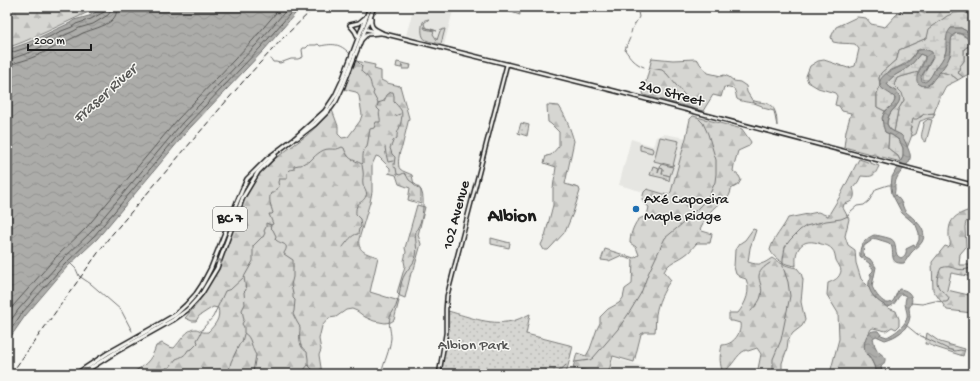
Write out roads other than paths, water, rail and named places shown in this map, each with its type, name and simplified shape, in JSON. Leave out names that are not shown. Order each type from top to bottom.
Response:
[{"type":"highway","name":"BC 7","points":[[81,374],[116,352],[173,320],[187,310],[197,300],[217,268],[243,197],[258,172],[274,156],[315,124],[331,108],[336,100],[361,41],[366,16],[370,7]]},
{"type":"highway","name":"BC 7","points":[[76,374],[108,353],[168,319],[190,301],[212,268],[237,202],[248,179],[267,159],[295,138],[325,111],[335,96],[358,37],[374,7]]},
{"type":"highway","points":[[371,14],[371,25],[374,29],[382,33]]},
{"type":"highway","points":[[358,37],[350,25],[359,23],[366,16]]},
{"type":"highway","points":[[361,41],[367,34],[382,33]]},
{"type":"main road","name":"240 Street","points":[[363,29],[615,90],[973,184]]},
{"type":"main road","name":"102 Avenue","points":[[438,374],[446,333],[446,309],[448,296],[507,64]]},
{"type":"water","name":"Fraser River","points":[[105,7],[301,7],[264,50],[189,129],[97,239],[67,267],[25,316],[7,342],[7,50],[27,43],[74,20],[89,16]]},
{"type":"water","points":[[951,28],[961,28],[973,35],[973,42],[961,34],[954,34],[951,39],[951,52],[949,59],[931,83],[926,86],[922,86],[918,83],[918,73],[925,59],[925,56],[920,54],[910,66],[894,76],[887,84],[898,93],[900,100],[889,115],[887,124],[891,130],[902,136],[910,154],[909,162],[895,183],[895,194],[905,211],[920,225],[924,233],[924,238],[921,244],[912,252],[904,263],[895,262],[889,243],[877,239],[871,239],[871,241],[864,246],[863,254],[870,259],[876,267],[872,286],[880,299],[890,303],[894,300],[899,289],[909,293],[912,298],[909,308],[910,317],[907,326],[897,335],[885,340],[876,336],[873,338],[876,348],[885,358],[885,361],[881,367],[883,374],[878,374],[870,357],[865,352],[864,344],[866,337],[871,332],[878,331],[881,335],[887,337],[901,328],[907,317],[905,304],[906,296],[902,294],[893,305],[888,307],[874,297],[869,286],[871,277],[870,274],[873,271],[873,268],[860,256],[860,249],[867,239],[874,235],[880,236],[890,239],[895,243],[897,254],[901,258],[904,256],[906,249],[914,245],[916,246],[919,240],[919,233],[916,225],[902,213],[892,194],[892,177],[903,157],[903,148],[899,140],[885,132],[882,121],[883,116],[893,104],[895,98],[881,87],[880,81],[889,72],[906,64],[913,57],[916,51],[928,50],[932,52],[933,57],[921,77],[922,81],[927,81],[944,56],[947,48],[947,34]]},
{"type":"waterway","points":[[631,33],[639,17],[637,7]]},
{"type":"waterway","points":[[630,38],[625,50],[635,62],[644,67]]},
{"type":"waterway","points":[[271,59],[273,62],[280,63],[291,59],[298,59],[303,57],[303,48],[306,48],[309,45],[318,44],[320,46],[337,45],[351,55]]},
{"type":"waterway","points":[[163,374],[166,368],[169,368],[176,359],[184,355],[198,343],[197,340],[203,328],[213,317],[225,291],[231,289],[244,277],[253,261],[253,246],[263,237],[266,223],[271,225],[273,224],[269,214],[273,213],[270,198],[271,193],[274,193],[279,187],[279,179],[287,179],[287,173],[294,169],[294,166],[309,162],[326,149],[337,149],[342,147],[351,159],[362,164],[363,163],[364,152],[365,148],[367,147],[370,129],[374,128],[376,122],[380,122],[380,111],[377,108],[378,103],[373,94],[374,91],[370,80],[361,71],[362,66],[355,59]]},
{"type":"waterway","points":[[650,68],[662,70],[667,74],[689,100],[692,106]]},
{"type":"waterway","points":[[378,103],[384,101],[387,95],[393,92],[394,102],[402,112],[397,138],[393,141],[390,148],[395,157],[394,165]]},
{"type":"waterway","points":[[395,116],[400,114]]},
{"type":"waterway","points":[[575,362],[590,360],[593,358],[618,329],[641,293],[665,238],[682,224],[709,196],[715,182],[716,160],[708,134],[703,123],[699,119]]},
{"type":"waterway","points":[[385,147],[388,162],[393,161]]},
{"type":"waterway","points":[[343,247],[352,237],[358,234],[361,227],[360,219],[356,215],[356,210],[366,194],[363,186],[362,165]]},
{"type":"waterway","points":[[381,374],[390,342],[390,317],[396,305],[403,278],[415,259],[417,248],[416,231],[422,218],[423,206],[423,195],[420,189],[409,180],[404,173],[400,175],[397,174],[396,168],[394,167]]},
{"type":"waterway","points":[[773,374],[773,359],[781,340],[790,296],[788,282],[783,267],[785,247],[790,240],[806,226],[841,219],[848,216],[857,206],[864,205],[869,201],[876,189],[892,185]]},
{"type":"waterway","points":[[271,225],[270,227],[276,236],[275,239],[286,245],[284,254],[293,260],[293,277],[291,285],[293,298],[295,300],[293,314],[300,327],[300,344],[307,352],[308,365],[317,374]]},
{"type":"waterway","points":[[70,263],[76,269],[79,276],[91,284],[121,310],[132,331]]},
{"type":"waterway","points":[[751,311],[761,296],[762,291],[759,279],[760,272],[770,263]]},
{"type":"waterway","points":[[911,303],[922,304],[935,301],[948,301],[949,298],[939,288],[937,283],[941,268],[949,267],[963,270],[973,267]]},
{"type":"waterway","points":[[244,277],[246,290],[244,292],[245,304],[242,310],[244,320],[242,324],[244,327],[244,333],[249,337],[256,355],[253,374]]},
{"type":"waterway","points":[[906,325],[917,334],[948,349],[964,351]]},
{"type":"waterway","points":[[228,374],[231,362],[240,343],[242,342],[244,334]]},
{"type":"waterway","points":[[968,350],[973,351]]},
{"type":"waterway","points":[[302,374],[308,365]]},
{"type":"waterway","points":[[556,374],[566,365]]},
{"type":"railway","points":[[11,374],[108,239],[247,77],[283,38],[315,7]]},
{"type":"place","name":"Axé Capoeira Maple Ridge","points":[[636,209]]},
{"type":"district","name":"Albion","points":[[512,217]]},
{"type":"park label","name":"Albion Park","points":[[473,346]]}]
